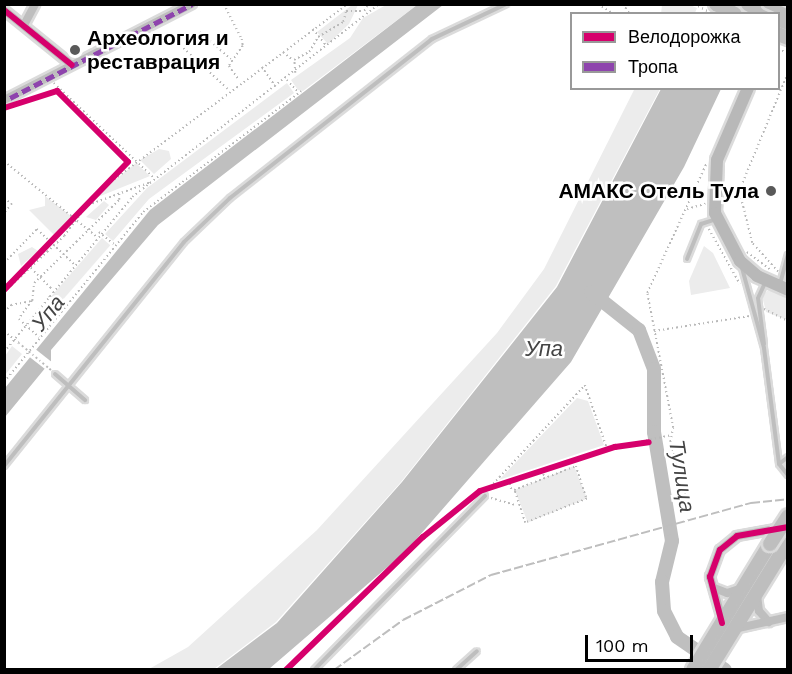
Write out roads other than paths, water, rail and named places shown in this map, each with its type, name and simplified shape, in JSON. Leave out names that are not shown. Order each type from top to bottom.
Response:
[{"type":"main road","points":[[716,4],[731,12]]},
{"type":"main road","points":[[748,4],[763,12]]},
{"type":"main road","points":[[747,90],[717,160],[711,213],[740,261],[766,282],[783,286]]},
{"type":"main road","points":[[693,669],[728,626],[780,546],[788,516]]},
{"type":"main road","points":[[709,669],[728,626]]},
{"type":"street","points":[[24,25],[35,4]]},
{"type":"street","points":[[4,100],[49,78],[174,9],[192,4]]},
{"type":"street","points":[[767,4],[788,13]]},
{"type":"street","points":[[4,10],[72,65]]},
{"type":"street","points":[[788,527],[737,537],[720,550],[712,566],[714,588],[728,626],[770,622],[788,617]]},
{"type":"street","points":[[714,588],[727,593],[751,589],[759,611],[770,622]]},
{"type":"lane","points":[[4,466],[66,384],[96,357],[184,242],[230,198],[432,39],[506,4]]},
{"type":"lane","points":[[687,259],[696,231],[711,213]]},
{"type":"lane","points":[[783,286],[788,255]]},
{"type":"lane","points":[[740,261],[752,312],[764,348]]},
{"type":"lane","points":[[766,282],[759,291],[764,348],[779,464],[788,475]]},
{"type":"lane","points":[[53,372],[86,400]]},
{"type":"lane","points":[[779,464],[788,457]]},
{"type":"lane","points":[[314,669],[485,496]]},
{"type":"lane","points":[[456,669],[477,651]]},
{"type":"water","name":"Упа","points":[[417,5],[443,5],[158,225],[51,350],[51,361],[5,417],[5,388],[150,210]]},
{"type":"water","name":"Упа","points":[[660,90],[721,90],[684,167],[571,362],[406,551],[269,669],[216,669],[277,623],[402,482],[557,287]]},
{"type":"waterway","name":"Тулица","points":[[591,292],[639,330],[654,369],[654,432],[672,541],[662,582],[664,611],[677,637],[725,670]]},
{"type":"tram line","points":[[764,4],[788,16]]},
{"type":"tram line","points":[[698,670],[788,524]]},
{"type":"railway","points":[[334,670],[403,620],[491,575],[751,503],[788,499]]},
{"type":"place","name":"Археология и реставрация","points":[[75,50]]},
{"type":"place","name":"АМАКС Отель Тула","points":[[771,191]]}]
